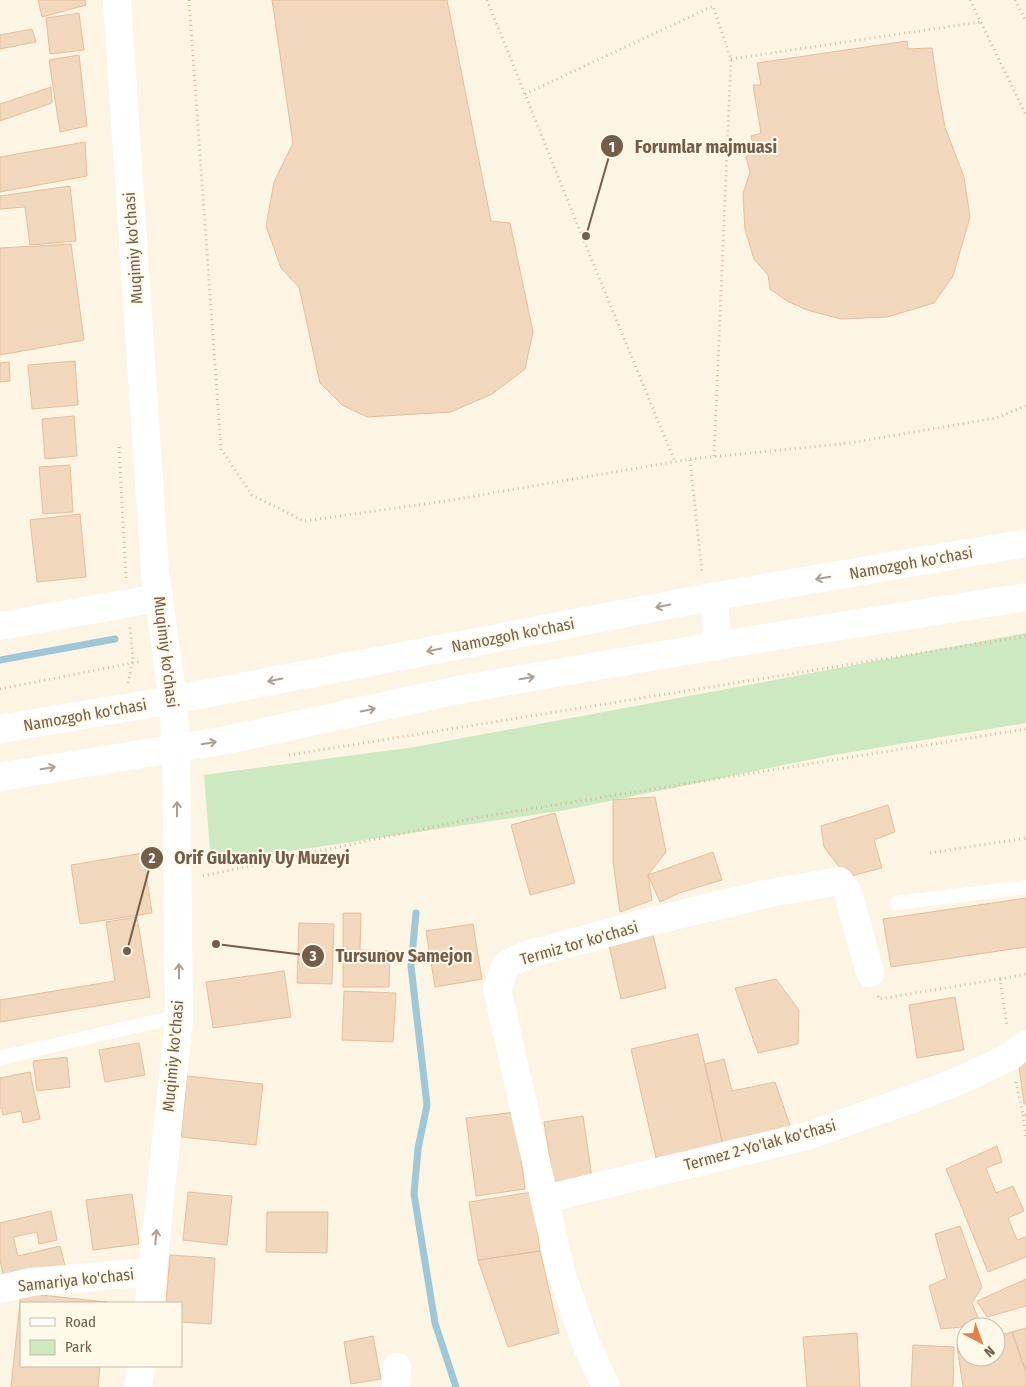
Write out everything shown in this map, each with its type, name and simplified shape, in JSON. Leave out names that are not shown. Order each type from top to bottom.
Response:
[{"type":"main road","name":"Muqimiy ko'chasi","points":[[117,0],[156,572],[173,700],[176,748],[179,1020],[149,1302]]},
{"type":"main road","name":"Namozgoh ko'chasi","points":[[0,729],[173,700],[710,597],[1026,543]]},
{"type":"main road","points":[[710,597],[718,647]]},
{"type":"main road","points":[[0,777],[227,740],[463,689],[1026,597]]},
{"type":"main road","points":[[0,626],[159,598]]},
{"type":"main road","name":"Termiz tor ko'chasi","points":[[606,1387],[585,1341],[561,1272],[496,989],[506,965],[526,955],[640,925],[770,893],[839,881],[848,890],[870,973]]},
{"type":"main road","name":"Termez 2-Yo'lak ko'chasi","points":[[545,1199],[807,1136],[931,1092],[970,1076],[1018,1050]]},
{"type":"main road","name":"Samariya ko'chasi","points":[[0,1289],[31,1282],[152,1272]]},
{"type":"main road","points":[[138,1387],[141,1367]]},
{"type":"lane","points":[[896,904],[1026,887]]},
{"type":"lane","points":[[0,1058],[166,1019],[179,1020]]},
{"type":"path","points":[[189,0],[221,449],[252,495],[304,521],[446,501],[690,459],[850,443],[996,418],[1026,406]]},
{"type":"path","points":[[487,0],[675,462]]},
{"type":"path","points":[[970,0],[1026,115]]},
{"type":"path","points":[[1016,0],[1026,21]]},
{"type":"path","points":[[525,94],[713,6],[731,59],[714,457]]},
{"type":"path","points":[[731,59],[980,22]]},
{"type":"path","points":[[690,459],[710,597]]},
{"type":"path","points":[[352,744],[1026,636]]},
{"type":"path","points":[[0,689],[167,656]]},
{"type":"path","points":[[178,882],[480,816],[1026,729]]},
{"type":"path","points":[[930,853],[1026,838]]},
{"type":"path","points":[[870,973],[879,999],[1026,974]]},
{"type":"path","points":[[1000,979],[1018,1050],[1026,1137]]},
{"type":"green space","points":[[1026,633],[1026,723],[828,756],[566,810],[211,863],[204,775],[415,747]]},
{"type":"building","points":[[38,0],[85,0],[86,5],[42,17]]},
{"type":"building","points":[[272,0],[447,0],[491,221],[510,223],[533,332],[525,369],[492,394],[451,412],[367,417],[342,405],[320,383],[299,287],[281,268],[266,226],[274,182],[293,143]]},
{"type":"building","points":[[79,13],[84,50],[50,54],[46,18]]},
{"type":"building","points":[[32,29],[36,42],[0,49],[0,35]]},
{"type":"building","points":[[907,41],[908,49],[932,48],[945,127],[964,177],[970,217],[953,276],[934,303],[887,317],[841,319],[807,310],[787,301],[770,289],[768,275],[754,259],[745,230],[743,194],[750,172],[746,157],[754,149],[751,136],[761,133],[753,85],[761,85],[757,63]]},
{"type":"building","points":[[79,55],[87,126],[60,132],[49,60]]},
{"type":"building","points":[[51,87],[52,103],[0,121],[0,104]]},
{"type":"building","points":[[85,142],[87,176],[0,192],[0,157]]},
{"type":"building","points":[[70,186],[76,241],[30,245],[25,207],[0,209],[0,196]]},
{"type":"building","points":[[71,244],[84,340],[0,355],[0,248]]},
{"type":"building","points":[[75,361],[78,405],[32,409],[28,365]]},
{"type":"building","points":[[9,362],[10,381],[0,382],[0,363]]},
{"type":"building","points":[[74,416],[77,456],[45,459],[42,419]]},
{"type":"building","points":[[70,465],[73,512],[43,514],[39,467]]},
{"type":"building","points":[[80,514],[86,577],[37,582],[30,520]]},
{"type":"building","points":[[655,797],[666,852],[648,875],[652,900],[620,912],[613,862],[613,800]]},
{"type":"building","points":[[888,805],[895,832],[874,840],[882,868],[847,877],[824,847],[821,826]]},
{"type":"building","points":[[555,813],[575,883],[530,895],[511,825]]},
{"type":"building","points":[[713,852],[722,880],[679,893],[660,902],[648,875]]},
{"type":"building","points":[[143,853],[152,913],[80,924],[71,865]]},
{"type":"building","points":[[1026,898],[1026,947],[891,967],[883,919]]},
{"type":"building","points":[[343,913],[361,913],[360,950],[390,951],[389,987],[343,987]]},
{"type":"building","points":[[137,917],[150,997],[0,1022],[0,1000],[115,981],[106,922]]},
{"type":"building","points":[[299,923],[334,924],[332,984],[297,983]]},
{"type":"building","points":[[473,924],[482,979],[435,987],[426,931]]},
{"type":"building","points":[[653,935],[666,988],[621,999],[609,945]]},
{"type":"building","points":[[284,971],[291,1017],[213,1028],[206,982]]},
{"type":"building","points":[[776,979],[799,1010],[798,1044],[758,1053],[735,988]]},
{"type":"building","points":[[344,991],[396,993],[393,1042],[342,1040]]},
{"type":"building","points":[[955,997],[964,1050],[917,1058],[909,1005]]},
{"type":"building","points":[[698,1034],[723,1146],[657,1162],[631,1049]]},
{"type":"building","points":[[139,1043],[145,1075],[105,1082],[99,1050]]},
{"type":"building","points":[[67,1057],[70,1087],[37,1091],[33,1061]]},
{"type":"building","points":[[1026,1058],[1026,1104],[1024,1104],[1018,1059]]},
{"type":"building","points":[[724,1059],[732,1091],[775,1082],[792,1131],[723,1146],[705,1064]]},
{"type":"building","points":[[30,1072],[40,1119],[23,1123],[21,1111],[3,1115],[2,1108],[0,1108],[0,1078]]},
{"type":"building","points":[[187,1076],[263,1084],[256,1145],[181,1137]]},
{"type":"building","points":[[515,1112],[525,1189],[476,1196],[466,1118]]},
{"type":"building","points":[[583,1116],[592,1178],[554,1184],[544,1122]]},
{"type":"building","points":[[997,1146],[1002,1162],[986,1168],[996,1193],[1013,1186],[1024,1211],[1008,1218],[1017,1240],[1026,1237],[1026,1257],[988,1272],[946,1169]]},
{"type":"building","points":[[188,1192],[232,1196],[227,1245],[183,1240]]},
{"type":"building","points":[[532,1192],[540,1251],[478,1260],[469,1202]]},
{"type":"building","points":[[132,1194],[139,1244],[93,1250],[86,1200]]},
{"type":"building","points":[[51,1211],[57,1240],[39,1244],[37,1232],[13,1237],[18,1256],[60,1246],[65,1265],[4,1279],[0,1260],[0,1223]]},
{"type":"building","points":[[267,1212],[328,1212],[327,1253],[266,1252]]},
{"type":"building","points":[[960,1226],[982,1287],[972,1303],[978,1317],[956,1317],[956,1328],[941,1329],[929,1286],[947,1278],[935,1234]]},
{"type":"building","points":[[540,1251],[559,1333],[508,1347],[478,1260]]},
{"type":"building","points":[[170,1255],[215,1258],[211,1324],[182,1322],[182,1302],[166,1302]]},
{"type":"building","points":[[1026,1279],[1026,1306],[987,1317],[977,1301]]},
{"type":"building","points":[[21,1293],[107,1302],[20,1302]]},
{"type":"building","points":[[20,1302],[20,1367],[100,1367],[98,1387],[11,1387]]},
{"type":"building","points":[[1026,1328],[1026,1372],[1012,1332]]},
{"type":"building","points":[[1012,1332],[1026,1372],[1026,1387],[963,1387],[960,1367],[1006,1367],[1006,1334]]},
{"type":"building","points":[[857,1333],[860,1387],[807,1387],[803,1337]]},
{"type":"building","points":[[373,1336],[381,1379],[351,1384],[344,1342]]},
{"type":"building","points":[[913,1345],[954,1347],[953,1387],[911,1387]]},
{"type":"waterway","points":[[0,660],[115,639]]},
{"type":"waterway","points":[[416,913],[411,966],[427,1105],[418,1149],[414,1194],[435,1323],[456,1387]]},
{"type":"place","name":"Forumlar majmuasi","points":[[586,236]]},
{"type":"place","name":"Tursunov Samejon","points":[[216,944]]},
{"type":"place","name":"Orif Gulxaniy Uy Muzeyi","points":[[127,951]]}]
